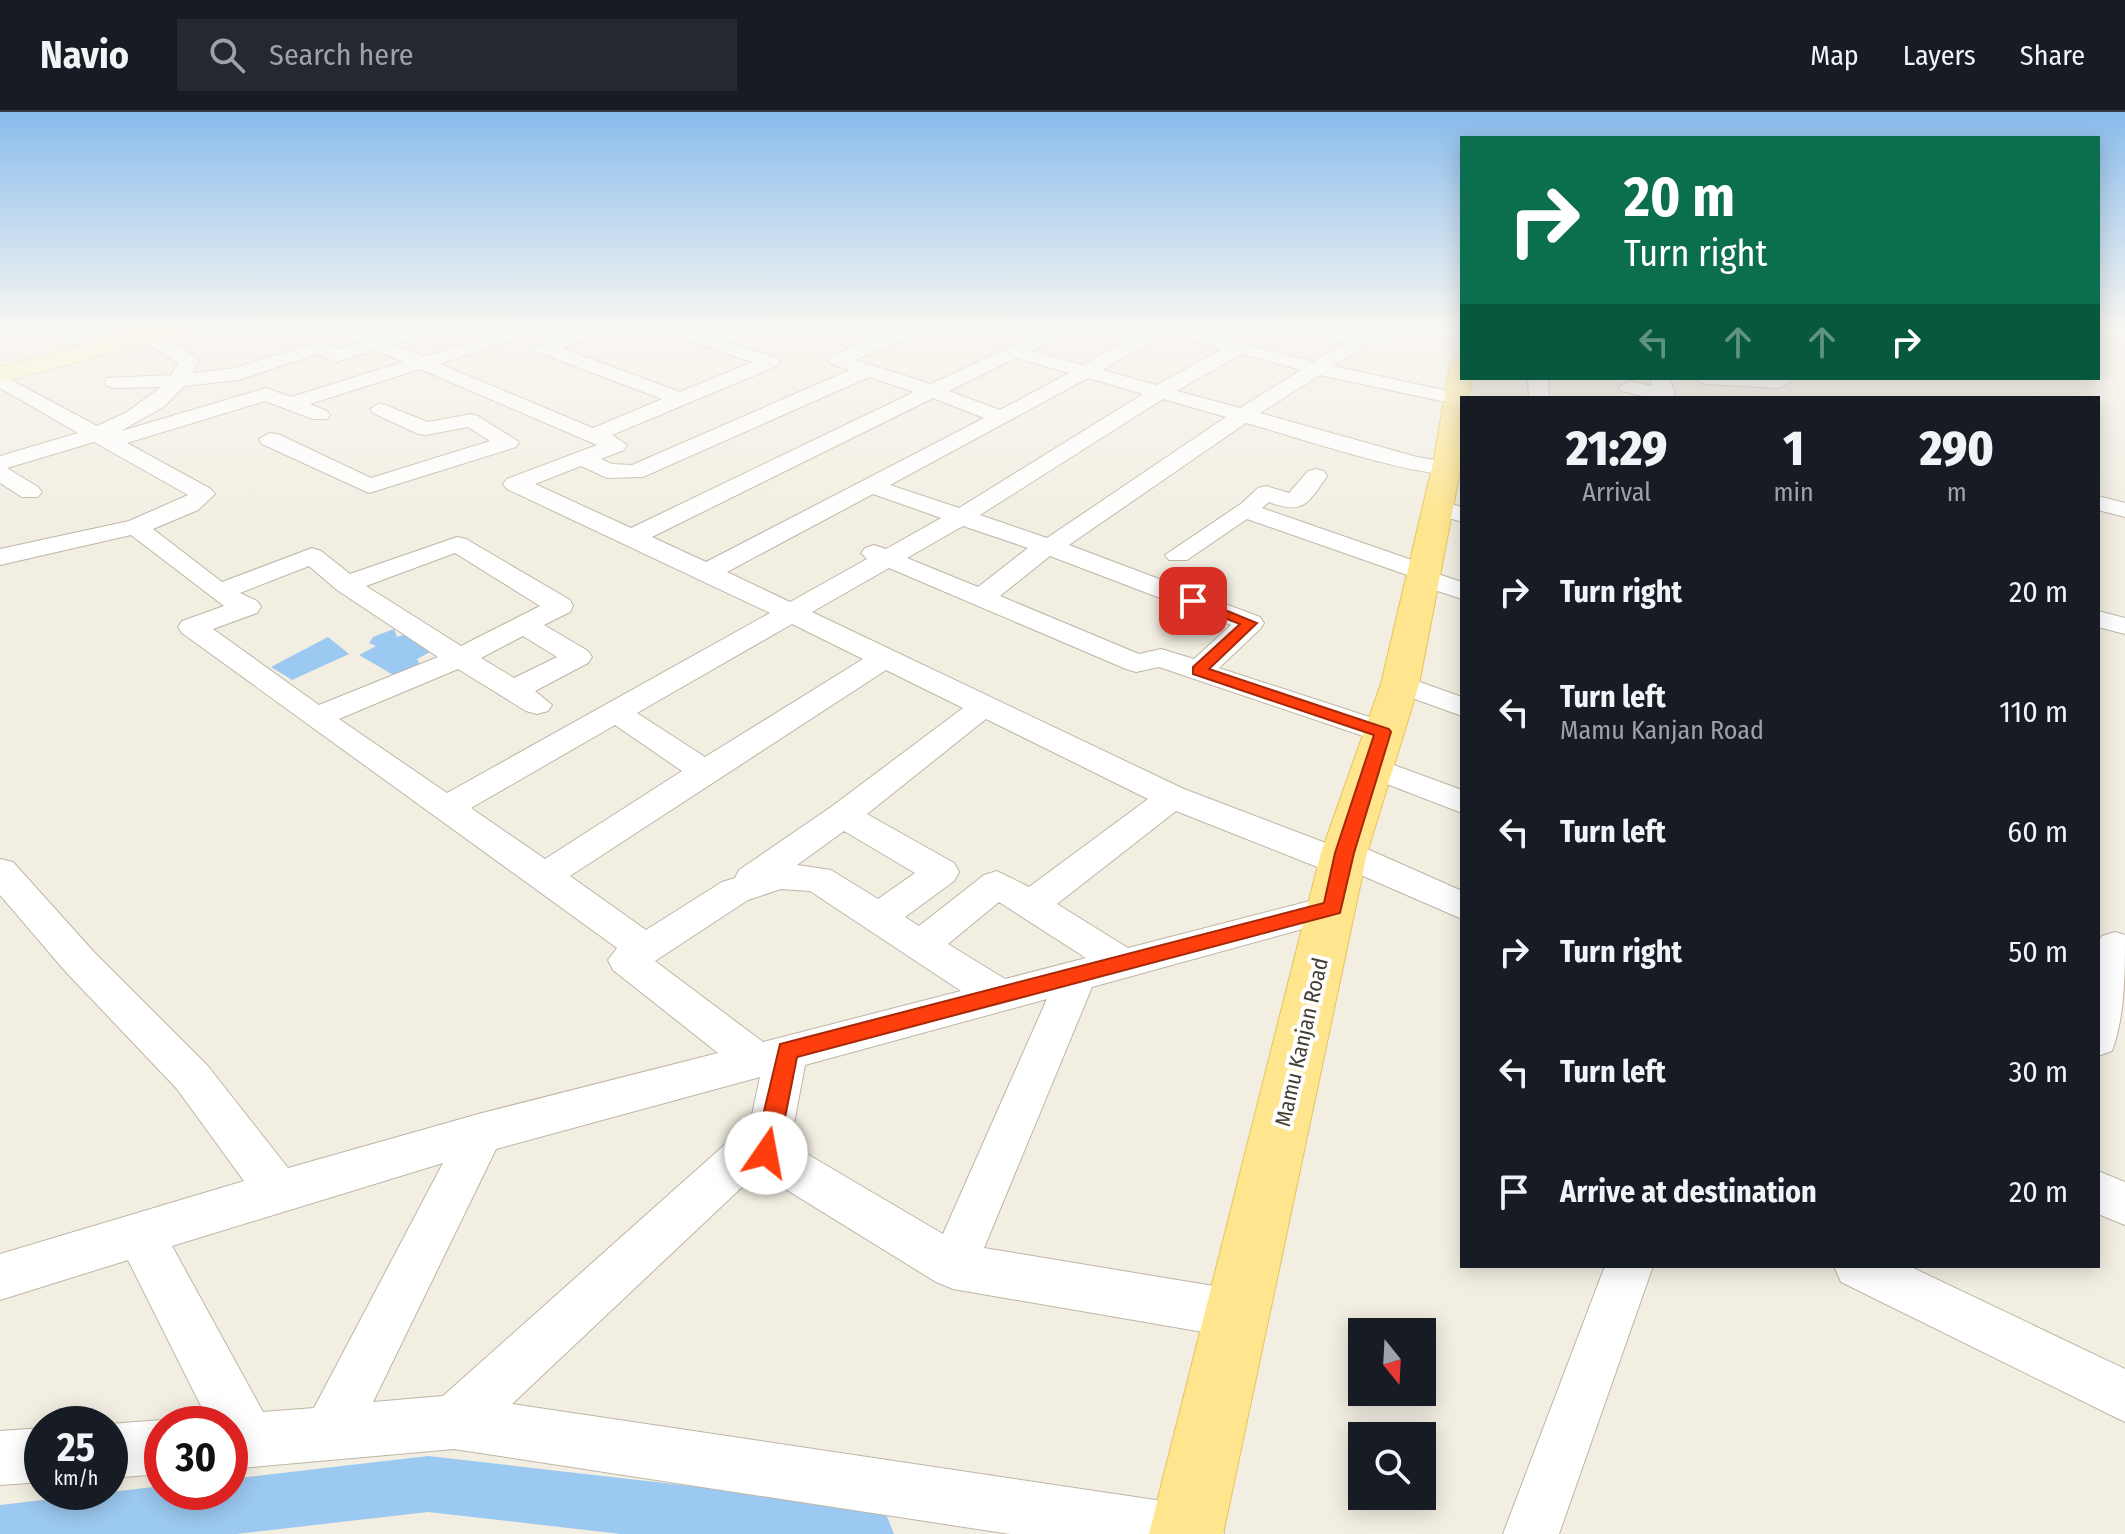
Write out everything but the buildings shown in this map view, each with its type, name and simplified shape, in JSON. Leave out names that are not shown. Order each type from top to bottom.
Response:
[{"type":"main road","name":"Mamu Kanjan Road","points":[[1189,1533],[1340,875],[1377,750],[1436,580],[1451,482],[1460,393]]},
{"type":"street","points":[[0,557],[136,527],[190,505],[203,494],[29,393]]},
{"type":"street","points":[[104,436],[132,420],[166,393]]},
{"type":"street","points":[[137,456],[326,393]]},
{"type":"street","points":[[495,393],[616,445],[515,484],[794,613],[1340,875],[1460,905]]},
{"type":"street","points":[[664,393],[682,400]]},
{"type":"street","points":[[594,435],[697,393]]},
{"type":"street","points":[[380,409],[426,429],[471,420],[508,442],[607,471],[635,472],[814,393]]},
{"type":"street","points":[[632,537],[927,393]]},
{"type":"street","points":[[938,393],[1002,418]]},
{"type":"street","points":[[707,572],[1046,393]]},
{"type":"street","points":[[446,808],[794,613],[879,554],[961,517],[1158,393]]},
{"type":"street","points":[[1165,393],[1415,463],[1451,482]]},
{"type":"street","points":[[982,597],[1048,547],[1278,393]]},
{"type":"street","points":[[0,463],[266,394],[320,415]]},
{"type":"street","points":[[270,439],[369,486],[508,442]]},
{"type":"street","points":[[0,473],[30,492],[0,502]]},
{"type":"street","points":[[1178,555],[1266,493],[1293,503],[1316,476]]},
{"type":"street","points":[[871,486],[1048,547],[1250,623],[1198,671]]},
{"type":"street","points":[[2100,504],[2125,510]]},
{"type":"street","points":[[1244,510],[1436,580]]},
{"type":"street","points":[[136,527],[219,592],[247,607],[192,627],[316,717],[546,875],[645,949]]},
{"type":"street","points":[[316,717],[460,658],[560,606],[457,544],[346,584]]},
{"type":"street","points":[[879,554],[1136,663],[1161,658],[1198,671],[1377,750],[1460,801]]},
{"type":"street","points":[[219,592],[312,556],[346,584],[526,697],[578,657],[524,625]]},
{"type":"street","points":[[2100,620],[2125,626]]},
{"type":"street","points":[[546,875],[885,658]]},
{"type":"street","points":[[1400,684],[1460,706]]},
{"type":"street","points":[[771,1055],[627,960],[735,891],[843,815],[986,705]]},
{"type":"street","points":[[617,713],[705,771]]},
{"type":"street","points":[[1030,905],[1172,797]]},
{"type":"street","points":[[843,815],[941,872],[878,918]]},
{"type":"street","points":[[0,871],[79,961],[192,1077],[279,1191]]},
{"type":"street","points":[[0,1277],[482,1132],[1121,962],[1340,875]]},
{"type":"street","points":[[735,891],[780,876],[818,879],[997,994]]},
{"type":"street","points":[[921,945],[997,884],[1121,962]]},
{"type":"street","points":[[2100,1026],[2113,945]]},
{"type":"street","points":[[953,1266],[1078,973]]},
{"type":"street","points":[[766,1153],[771,1055]]},
{"type":"street","points":[[331,1431],[482,1132]]},
{"type":"street","points":[[454,1422],[755,1146],[953,1266],[1238,1314]]},
{"type":"street","points":[[2100,1193],[2125,1204]]},
{"type":"street","points":[[140,1234],[223,1406]]},
{"type":"street","points":[[1531,1534],[1628,1268]]},
{"type":"street","points":[[1862,1268],[2125,1396]]},
{"type":"street","points":[[248,1440],[454,1422],[1189,1533]]},
{"type":"street","points":[[0,1458],[24,1456]]},
{"type":"water","points":[[394,629],[397,637],[417,630],[430,652],[417,659],[421,667],[395,676],[359,655],[376,646],[369,643],[373,637]]},
{"type":"water","points":[[328,637],[349,654],[292,680],[271,667]]},
{"type":"waterway","points":[[0,1533],[428,1484],[866,1534]]},
{"type":"route","points":[[766,1153],[787,1050],[1333,908],[1344,853],[1383,732],[1198,671],[1250,623],[1193,601]]}]
